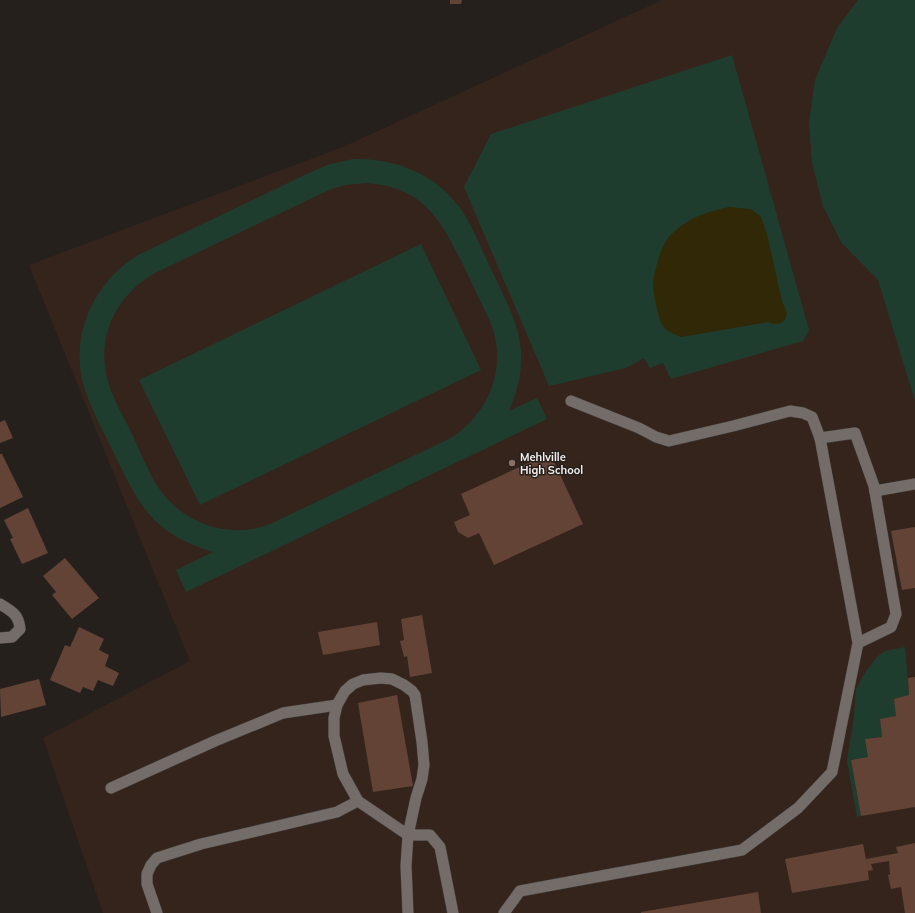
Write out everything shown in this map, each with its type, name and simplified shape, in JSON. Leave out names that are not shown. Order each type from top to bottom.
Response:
[{"type":"street","points":[[504,913],[520,891],[742,850],[798,808],[832,772],[858,643],[820,438],[812,417],[803,413],[790,411],[669,441],[571,401]]},
{"type":"street","points":[[820,438],[855,433],[875,491],[896,614],[891,627],[858,643]]},
{"type":"street","points":[[875,491],[915,484]]},
{"type":"street","points":[[0,604],[14,614],[19,620],[20,629],[12,638],[0,638]]},
{"type":"street","points":[[408,913],[406,866],[408,835],[424,765],[415,696],[412,691],[392,679],[381,678],[363,680],[353,684],[345,691],[337,706],[334,718],[334,736],[342,774],[358,801],[408,835],[430,835],[440,847],[453,913]]},
{"type":"street","points":[[111,788],[215,741],[283,713],[337,706]]},
{"type":"street","points":[[157,913],[147,884],[147,874],[158,858],[201,844],[337,812],[358,801]]},
{"type":"shaded area","name":"Mehlville High School","points":[[662,0],[915,0],[915,913],[103,913],[43,738],[190,661],[29,265],[343,147]]},
{"type":"green space","points":[[858,0],[915,0],[915,401],[878,280],[841,242],[823,206],[812,163],[809,122],[815,80],[837,28]]},
{"type":"green space","points":[[732,55],[809,330],[803,341],[671,379],[663,363],[650,368],[644,358],[626,368],[549,386],[464,187],[491,134]]},
{"type":"green space","points":[[353,159],[369,159],[401,166],[415,171],[429,179],[453,199],[471,226],[515,322],[521,354],[520,372],[509,411],[537,398],[547,419],[186,592],[176,570],[213,552],[191,544],[173,535],[159,524],[138,499],[85,391],[80,364],[80,346],[83,328],[98,294],[109,279],[138,255],[330,164]],"holes":[[[366,183],[387,186],[405,192],[420,201],[432,213],[442,226],[451,242],[487,314],[496,343],[497,359],[491,390],[484,404],[475,417],[451,438],[270,524],[254,529],[223,529],[208,525],[180,511],[168,500],[154,481],[118,407],[107,378],[104,362],[108,330],[122,303],[143,280],[157,272],[331,189],[346,185]]]},
{"type":"green space","points":[[421,244],[481,370],[200,505],[139,380]]},
{"type":"green space","points":[[905,647],[909,695],[896,716],[880,719],[882,737],[865,739],[868,757],[851,760],[861,816],[857,817],[847,761],[854,717],[856,689],[866,671],[878,656],[885,651]]},
{"type":"sand","points":[[729,207],[751,209],[761,217],[767,234],[782,301],[786,310],[786,318],[782,323],[778,324],[768,322],[681,337],[675,335],[667,330],[661,323],[653,290],[653,282],[662,248],[668,238],[688,221],[712,211]]},
{"type":"building","points":[[450,0],[462,0],[461,4],[450,4]]},
{"type":"building","points":[[5,420],[13,438],[0,443],[0,422]]},
{"type":"building","points":[[550,453],[583,524],[494,565],[479,533],[468,538],[458,532],[454,522],[470,515],[461,494]]},
{"type":"building","points":[[0,454],[2,454],[23,497],[0,508]]},
{"type":"building","points":[[28,508],[48,553],[22,564],[10,539],[13,538],[4,520]]},
{"type":"building","points":[[915,527],[915,588],[902,590],[891,531]]},
{"type":"building","points":[[65,558],[99,598],[72,619],[52,595],[56,592],[43,576]]},
{"type":"building","points":[[422,615],[432,673],[410,677],[407,656],[404,657],[400,641],[404,640],[401,619]]},
{"type":"building","points":[[377,622],[380,645],[323,655],[318,632]]},
{"type":"building","points":[[79,627],[104,639],[99,650],[109,655],[105,666],[119,673],[113,686],[98,680],[93,691],[83,687],[80,693],[50,680],[65,645],[70,647]]},
{"type":"building","points":[[915,677],[915,807],[861,816],[851,760],[868,757],[865,739],[882,737],[880,719],[896,716],[894,699],[909,695],[908,678]]},
{"type":"building","points":[[39,679],[46,705],[1,717],[0,689]]},
{"type":"building","points":[[397,695],[413,786],[373,792],[358,703]]},
{"type":"building","points":[[915,843],[915,913],[905,913],[901,887],[891,889],[888,875],[890,874],[889,861],[871,864],[873,870],[868,871],[869,880],[792,893],[785,859],[863,844],[866,859],[898,853],[896,847]]},
{"type":"building","points":[[758,892],[761,913],[641,913],[641,912]]},
{"type":"place","name":"Mehlville High School","points":[[512,463]]}]
